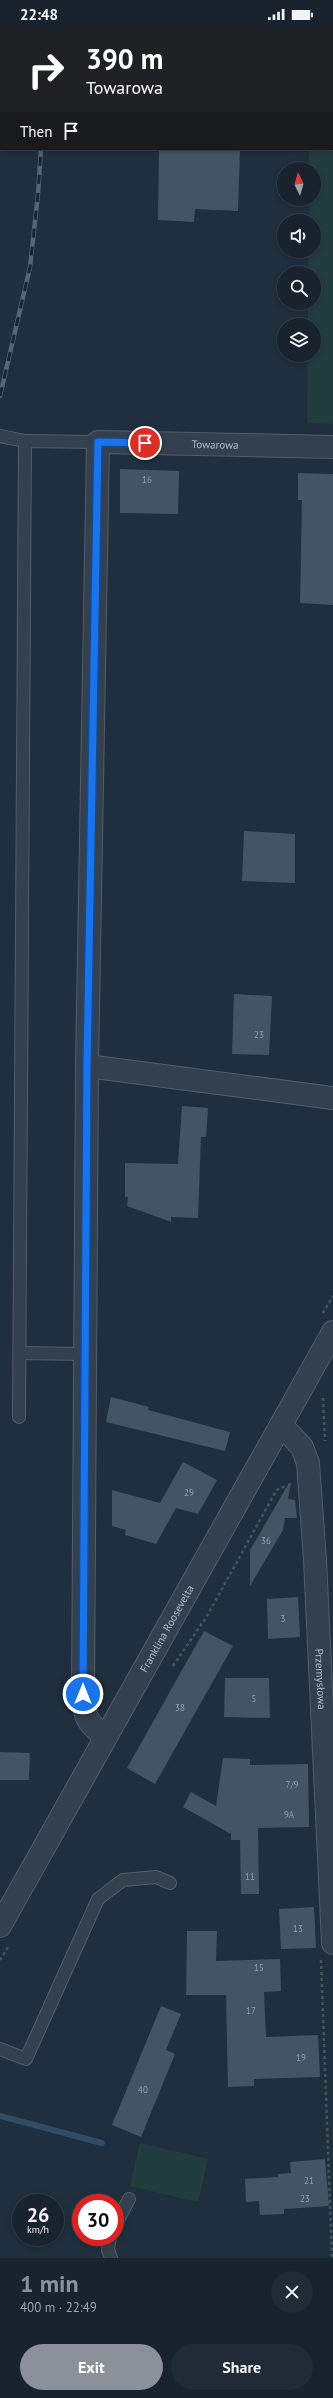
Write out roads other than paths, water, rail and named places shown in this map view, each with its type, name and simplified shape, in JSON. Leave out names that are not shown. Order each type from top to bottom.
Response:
[{"type":"street","name":"Towarowa","points":[[98,442],[333,447]]},
{"type":"street","points":[[98,442],[87,1066],[84,1711],[89,1724],[105,1737]]},
{"type":"street","points":[[87,1066],[333,1098]]},
{"type":"street","name":"Franklina Roosevelta","points":[[5,1935],[105,1737],[333,1332]]},
{"type":"street","name":"Przemysłowa","points":[[281,1425],[302,1447],[308,1464],[333,1943]]},
{"type":"lane","points":[[0,436],[25,441],[98,442]]},
{"type":"lane","points":[[20,1417],[25,441]]},
{"type":"lane","points":[[20,1353],[85,1354]]},
{"type":"lane","points":[[0,2049],[26,2059],[98,1899],[123,1880],[156,1877],[170,1883]]},
{"type":"lane","points":[[124,2209],[129,2199]]},
{"type":"lane","points":[[109,2246],[108,2250],[111,2258]]},
{"type":"waterway","points":[[0,2116],[102,2143]]},
{"type":"railway","points":[[0,396],[30,267],[41,150]]}]
